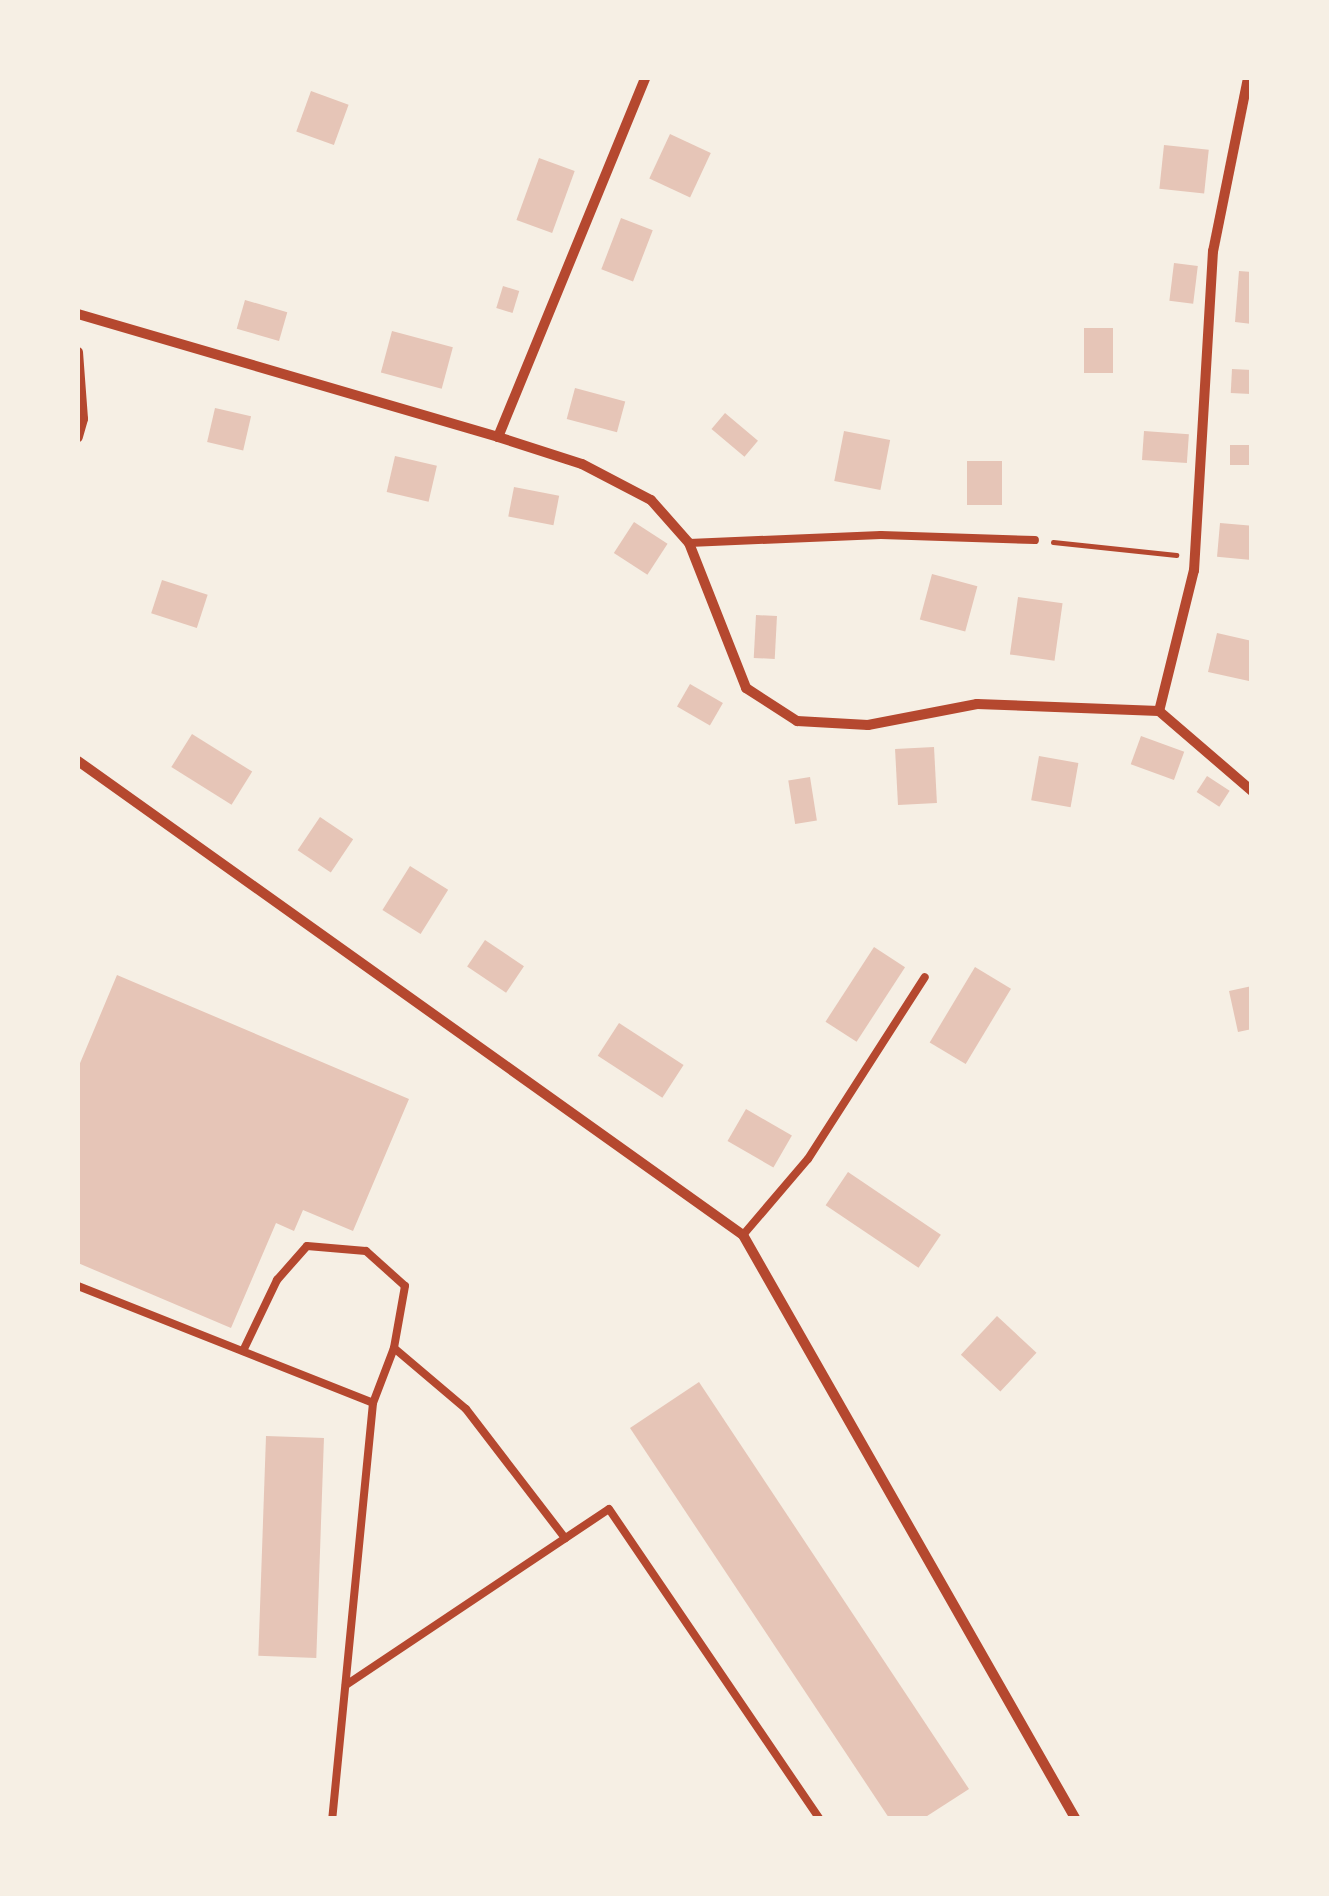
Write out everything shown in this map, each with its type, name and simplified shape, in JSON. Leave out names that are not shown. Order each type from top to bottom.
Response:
[{"type":"street","points":[[498,436],[646,78]]},
{"type":"street","points":[[1158,711],[1194,557],[1212,251],[1248,78]]},
{"type":"street","points":[[78,314],[498,436],[582,464],[652,500],[689,543],[746,688],[796,721],[868,724],[978,704],[1158,711],[1252,791]]},
{"type":"street","points":[[78,352],[83,419],[78,436]]},
{"type":"street","points":[[78,761],[743,1235],[1075,1818]]},
{"type":"lane","points":[[689,543],[881,535],[1035,540]]},
{"type":"lane","points":[[743,1235],[808,1160],[925,977]]},
{"type":"lane","points":[[243,1352],[277,1280],[307,1246],[366,1252],[405,1286],[394,1348],[373,1403],[332,1818]]},
{"type":"lane","points":[[78,1286],[373,1403]]},
{"type":"lane","points":[[394,1348],[466,1410],[565,1538]]},
{"type":"lane","points":[[345,1685],[609,1509],[819,1818]]},
{"type":"path","points":[[1035,540],[1194,557]]},
{"type":"building","points":[[311,91],[349,105],[334,145],[296,131]]},
{"type":"building","points":[[670,134],[711,153],[690,197],[649,178]]},
{"type":"building","points":[[1164,145],[1209,150],[1204,193],[1159,189]]},
{"type":"building","points":[[539,158],[575,171],[552,233],[516,220]]},
{"type":"building","points":[[621,218],[653,230],[633,282],[601,269]]},
{"type":"building","points":[[1174,263],[1198,266],[1193,304],[1169,301]]},
{"type":"building","points":[[1239,271],[1252,272],[1252,324],[1235,322]]},
{"type":"building","points":[[503,286],[519,291],[513,313],[496,308]]},
{"type":"building","points":[[245,300],[287,312],[279,341],[237,329]]},
{"type":"building","points":[[1084,328],[1113,328],[1113,373],[1084,373]]},
{"type":"building","points":[[392,331],[453,347],[442,389],[381,373]]},
{"type":"building","points":[[1232,369],[1252,370],[1251,394],[1231,393]]},
{"type":"building","points":[[575,388],[625,401],[617,432],[567,419]]},
{"type":"building","points":[[215,408],[251,416],[243,450],[207,442]]},
{"type":"building","points":[[725,413],[758,441],[744,457],[712,429]]},
{"type":"building","points":[[844,431],[890,440],[880,490],[834,481]]},
{"type":"building","points":[[1144,431],[1189,434],[1187,463],[1142,460]]},
{"type":"building","points":[[1230,445],[1252,445],[1252,465],[1230,465]]},
{"type":"building","points":[[395,456],[437,466],[429,502],[387,492]]},
{"type":"building","points":[[967,461],[1002,461],[1002,505],[967,505]]},
{"type":"building","points":[[514,487],[559,496],[553,525],[508,516]]},
{"type":"building","points":[[634,522],[668,544],[647,575],[614,553]]},
{"type":"building","points":[[1220,523],[1252,526],[1249,560],[1217,557]]},
{"type":"building","points":[[932,574],[977,586],[965,632],[920,619]]},
{"type":"building","points":[[162,580],[208,595],[197,628],[151,613]]},
{"type":"building","points":[[1018,597],[1063,603],[1054,661],[1010,654]]},
{"type":"building","points":[[756,615],[777,616],[775,659],[754,658]]},
{"type":"building","points":[[1217,633],[1252,641],[1249,681],[1208,672]]},
{"type":"building","points":[[690,684],[723,703],[710,726],[677,707]]},
{"type":"building","points":[[192,734],[252,772],[232,805],[171,767]]},
{"type":"building","points":[[1141,736],[1184,752],[1174,780],[1131,764]]},
{"type":"building","points":[[934,747],[937,803],[898,805],[895,749]]},
{"type":"building","points":[[1039,756],[1078,763],[1071,807],[1031,800]]},
{"type":"building","points":[[1207,776],[1230,791],[1219,807],[1197,792]]},
{"type":"building","points":[[810,777],[817,820],[795,824],[788,780]]},
{"type":"building","points":[[320,817],[353,839],[331,873],[298,850]]},
{"type":"building","points":[[410,866],[448,890],[421,934],[382,910]]},
{"type":"building","points":[[485,940],[524,966],[506,993],[467,967]]},
{"type":"building","points":[[874,947],[905,967],[857,1042],[826,1022]]},
{"type":"building","points":[[975,967],[1011,989],[966,1064],[930,1042]]},
{"type":"building","points":[[117,975],[409,1099],[353,1231],[303,1210],[294,1231],[276,1223],[231,1328],[78,1263],[78,1068]]},
{"type":"building","points":[[1252,986],[1252,1029],[1238,1032],[1229,991]]},
{"type":"building","points":[[619,1023],[684,1065],[662,1098],[598,1056]]},
{"type":"building","points":[[746,1109],[792,1136],[773,1168],[728,1141]]},
{"type":"building","points":[[848,1172],[941,1235],[918,1268],[826,1205]]},
{"type":"building","points":[[997,1316],[1036,1353],[1000,1392],[961,1355]]},
{"type":"building","points":[[699,1382],[969,1789],[924,1818],[889,1818],[630,1428]]},
{"type":"building","points":[[266,1436],[324,1438],[316,1658],[258,1656]]}]
